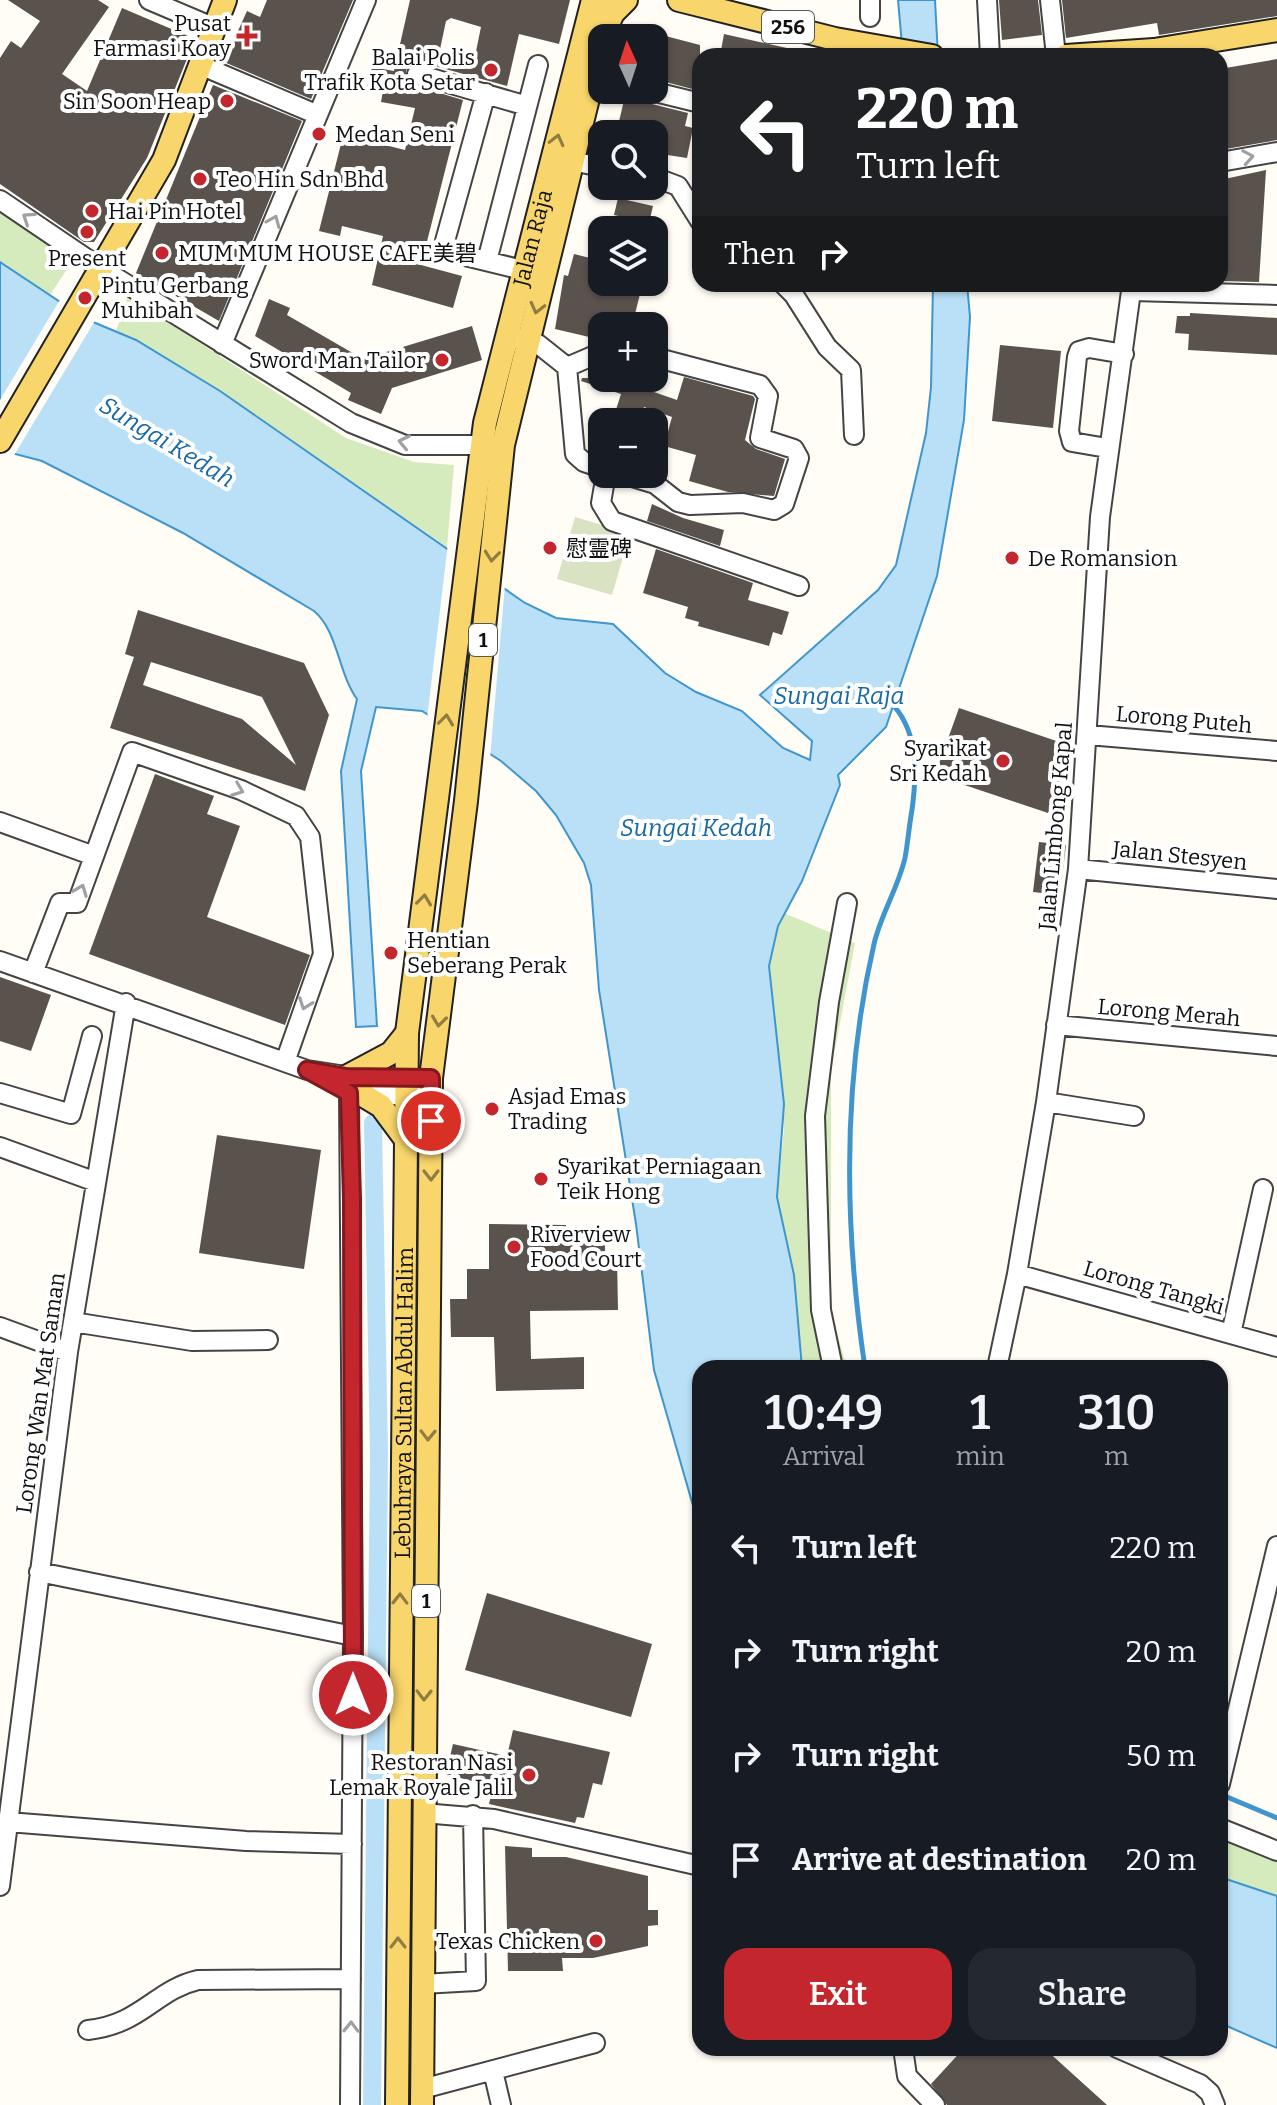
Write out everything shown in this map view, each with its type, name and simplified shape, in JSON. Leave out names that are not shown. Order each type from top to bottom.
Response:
[{"type":"main road","points":[[0,441],[164,160],[225,0]]},
{"type":"main road","name":"Jalan Raja","points":[[437,798],[476,476],[492,445],[529,342],[535,273],[593,0]]},
{"type":"main road","name":"1","points":[[604,24],[606,0]]},
{"type":"main road","points":[[608,24],[613,13],[626,0]]},
{"type":"main road","name":"256","points":[[679,0],[834,48]]},
{"type":"main road","points":[[1180,48],[1277,30]]},
{"type":"main road","name":"Jalan Raja","points":[[466,801],[500,478],[492,445],[507,336],[535,273],[590,104]]},
{"type":"main road","name":"Lebuhraya Sultan Abdul Halim","points":[[397,2105],[407,1033],[437,798]]},
{"type":"main road","name":"Lebuhraya Sultan Abdul Halim","points":[[422,2097],[431,1087],[466,801]]},
{"type":"main road","points":[[404,1137],[381,1106],[352,1088],[391,1053],[407,1033]]},
{"type":"street","points":[[149,0],[215,28]]},
{"type":"street","points":[[222,344],[366,0]]},
{"type":"street","points":[[987,0],[990,48]]},
{"type":"street","points":[[1050,0],[1055,48]]},
{"type":"street","points":[[200,65],[318,115]]},
{"type":"street","points":[[487,261],[538,65]]},
{"type":"street","points":[[417,74],[527,106]]},
{"type":"street","points":[[486,93],[445,241],[453,253],[535,273]]},
{"type":"street","points":[[668,95],[692,101]]},
{"type":"street","points":[[1228,161],[1277,152]]},
{"type":"street","points":[[571,161],[588,164]]},
{"type":"street","points":[[668,182],[678,186],[692,208]]},
{"type":"street","points":[[0,200],[98,277],[222,344],[351,423],[405,445],[492,445]]},
{"type":"street","points":[[791,292],[827,347],[851,370],[854,435]]},
{"type":"street","name":"Jalan Limbong Kapal","points":[[999,1360],[1017,1274],[1046,1102],[1078,869],[1107,448],[1124,354],[1120,315],[1130,292]]},
{"type":"street","points":[[1228,292],[1277,295]]},
{"type":"street","points":[[507,336],[529,342],[555,355],[567,367],[575,454],[588,463]]},
{"type":"street","points":[[1107,448],[1072,442],[1069,431],[1077,357],[1079,351],[1089,348],[1124,354]]},
{"type":"street","points":[[567,367],[588,358]]},
{"type":"street","points":[[660,488],[678,502],[690,505],[743,503],[774,510],[784,504],[799,458],[794,449],[760,438],[768,396],[760,385],[668,361]]},
{"type":"street","points":[[604,488],[601,503],[612,521],[799,586]]},
{"type":"street","name":"Lorong Puteh","points":[[1088,735],[1277,751]]},
{"type":"street","points":[[33,973],[60,903],[77,903],[132,752],[241,790],[296,816],[310,837],[323,954],[285,1062]]},
{"type":"street","points":[[0,822],[94,856]]},
{"type":"street","name":"Jalan Stesyen","points":[[1078,869],[1277,889]]},
{"type":"street","points":[[831,1360],[821,1310],[815,1116],[829,1002],[847,903]]},
{"type":"street","points":[[0,961],[126,1003],[352,1088],[431,1087]]},
{"type":"street","name":"Lorong Wan Mat Saman","points":[[0,1886],[68,1352],[126,1003]]},
{"type":"street","name":"Lorong Merah","points":[[1056,1025],[1277,1046]]},
{"type":"street","points":[[0,1093],[71,1114],[92,1036]]},
{"type":"street","points":[[350,2105],[352,1088]]},
{"type":"street","points":[[76,1096],[108,1104]]},
{"type":"street","points":[[1046,1102],[1134,1116]]},
{"type":"street","points":[[0,1147],[96,1182]]},
{"type":"street","points":[[1231,1334],[1263,1189]]},
{"type":"street","name":"Lorong Tangki","points":[[1017,1274],[1277,1347]]},
{"type":"street","points":[[73,1322],[192,1341],[268,1340]]},
{"type":"street","points":[[0,1327],[68,1352]]},
{"type":"street","points":[[1228,1748],[1277,1546]]},
{"type":"street","points":[[39,1572],[353,1636]]},
{"type":"street","points":[[423,1813],[473,1815],[692,1864]]},
{"type":"street","points":[[422,1984],[476,1981],[473,1815]]},
{"type":"street","points":[[8,1822],[246,1841],[352,1844]]},
{"type":"street","points":[[1228,1831],[1277,1851]]},
{"type":"street","points":[[88,2030],[128,2021],[175,1987],[198,1980],[351,1979]]},
{"type":"street","points":[[422,2097],[493,2071],[595,2043]]},
{"type":"street","points":[[904,2056],[907,2076],[935,2105]]},
{"type":"street","points":[[1135,2056],[1200,2084],[1210,2093],[1215,2105]]},
{"type":"street","points":[[493,2071],[496,2104]]},
{"type":"green space","points":[[0,212],[73,260],[50,295],[0,262]]},
{"type":"green space","points":[[128,296],[346,438],[414,462],[454,465],[447,547],[220,391],[116,331]]},
{"type":"green space","points":[[575,517],[630,533],[612,595],[557,579]]},
{"type":"green space","points":[[784,913],[855,943],[831,1071],[831,1312],[845,1360],[801,1360],[794,1275],[777,1197],[784,1129],[769,966],[772,943]]},
{"type":"green space","points":[[1228,1826],[1277,1845],[1277,1896],[1228,1880]]},
{"type":"water","points":[[898,0],[935,0],[938,48],[902,48]]},
{"type":"water","name":"Sungai Kedah","points":[[0,262],[86,319],[136,340],[220,391],[525,603],[556,618],[613,624],[665,673],[696,692],[742,711],[783,748],[810,760],[812,741],[760,695],[878,590],[896,565],[926,433],[931,387],[933,292],[968,292],[970,317],[964,420],[937,576],[886,727],[838,775],[840,785],[802,881],[778,926],[769,966],[784,1104],[777,1197],[794,1275],[801,1360],[692,1360],[692,1502],[654,1370],[636,1224],[599,990],[591,885],[584,863],[556,815],[536,791],[501,761],[422,711],[376,707],[361,771],[377,1026],[356,1027],[341,771],[357,699],[322,619],[314,611],[183,533],[42,461],[0,450]]},
{"type":"water","points":[[1228,1880],[1277,1896],[1277,2048],[1228,2027]]},
{"type":"pier","points":[[61,298],[96,319],[13,457],[0,454],[0,400]]},
{"type":"pier","points":[[448,543],[505,585],[490,759],[427,719]]},
{"type":"building","points":[[8,0],[98,0],[109,7],[62,74],[87,91],[122,8],[195,39],[147,158],[94,242],[84,242],[0,184],[0,58],[11,41],[21,48],[40,21]]},
{"type":"building","points":[[267,0],[353,0],[311,99],[224,62],[247,11],[260,17]]},
{"type":"building","points":[[410,0],[570,0],[559,44],[519,34],[507,86],[420,62],[413,63],[406,70],[406,78],[413,85],[463,100],[421,265],[462,276],[453,308],[372,285],[383,236],[342,226],[340,236],[319,231],[346,124],[367,129],[365,140],[405,150],[415,108],[381,102],[383,91],[367,88],[372,67],[394,71]],"holes":[[[451,18],[481,27],[474,61],[439,54],[446,21]]]},
{"type":"building","points":[[999,0],[1038,0],[1042,35],[1002,40]]},
{"type":"building","points":[[1062,0],[1277,0],[1277,16],[1159,35],[1157,23],[1066,38]]},
{"type":"building","points":[[724,34],[787,48],[721,48]]},
{"type":"building","points":[[668,37],[700,45],[700,48],[692,48],[692,89],[668,83]]},
{"type":"building","points":[[1277,59],[1277,140],[1228,149],[1228,68]]},
{"type":"building","points":[[213,85],[302,121],[219,321],[136,273]]},
{"type":"building","points":[[623,104],[652,104],[688,113],[685,126],[692,128],[692,133],[687,158],[668,155],[668,120],[619,120]]},
{"type":"building","points":[[1266,170],[1259,282],[1228,281],[1228,178]]},
{"type":"building","points":[[618,200],[653,206],[651,216],[614,215]]},
{"type":"building","points":[[574,254],[588,258],[588,296],[640,296],[636,312],[588,312],[588,337],[555,329],[564,275],[568,276]]},
{"type":"building","points":[[269,299],[290,308],[287,315],[363,359],[367,353],[373,356],[472,326],[482,360],[392,388],[381,414],[348,400],[351,393],[255,336]]},
{"type":"building","points":[[1190,313],[1277,318],[1277,355],[1188,350],[1189,334],[1175,333],[1177,316],[1190,316]]},
{"type":"building","points":[[1000,345],[1061,351],[1053,428],[992,421]]},
{"type":"building","points":[[684,377],[753,396],[755,399],[745,440],[756,449],[785,459],[774,496],[728,492],[689,481],[696,455],[668,447],[672,417],[668,416],[668,408],[616,408],[621,394],[615,392],[654,392],[677,400]]},
{"type":"building","points":[[652,504],[683,518],[724,530],[720,546],[647,521]]},
{"type":"building","points":[[656,549],[753,583],[748,600],[789,612],[782,635],[773,632],[769,646],[698,626],[699,622],[685,618],[688,607],[643,593]]},
{"type":"building","points":[[138,610],[304,663],[329,715],[305,791],[110,728],[134,657],[125,654]],"holes":[[[151,662],[262,697],[296,765],[242,719],[143,685]]]},
{"type":"building","name":"Syarikat Sri Kedah","points":[[959,708],[1071,746],[1048,813],[935,775]]},
{"type":"building","points":[[155,774],[214,796],[207,814],[240,826],[207,917],[310,955],[285,1025],[89,954]]},
{"type":"building","points":[[1039,842],[1066,845],[1060,895],[1033,892]]},
{"type":"building","points":[[0,977],[51,995],[31,1051],[0,1041]]},
{"type":"building","points":[[217,1135],[321,1150],[304,1269],[199,1253]]},
{"type":"building","points":[[489,1224],[566,1225],[566,1232],[605,1232],[605,1258],[617,1258],[618,1310],[530,1311],[531,1359],[584,1357],[584,1389],[496,1391],[494,1337],[451,1337],[450,1299],[467,1299],[467,1269],[489,1269]]},
{"type":"building","points":[[487,1593],[652,1644],[631,1717],[465,1670]]},
{"type":"building","name":"Restoran Nasi Lemak Royale Jalil","points":[[513,1730],[610,1752],[602,1785],[593,1783],[584,1818],[577,1817],[575,1823],[489,1804],[493,1787],[446,1774],[453,1744],[507,1756]]},
{"type":"building","points":[[505,1846],[532,1848],[532,1857],[566,1857],[648,1876],[648,1910],[658,1910],[658,1925],[648,1926],[648,1946],[593,1958],[562,1958],[563,1971],[508,1971]]},
{"type":"building","points":[[957,2056],[1053,2056],[1107,2105],[947,2105],[931,2084]]},
{"type":"waterway","name":"Sungai Raja","points":[[864,1360],[850,1209],[856,1049],[874,944],[905,858],[915,781],[911,738],[899,712],[889,701]]},
{"type":"waterway","points":[[372,2105],[379,1455],[373,1123]]},
{"type":"waterway","points":[[1228,1797],[1277,1818]]},
{"type":"place","name":"Pusat Farmasi Koay","points":[[247,36]]},
{"type":"place","name":"Balai Polis Trafik Kota Setar","points":[[491,70]]},
{"type":"place","name":"Sin Soon Heap","points":[[227,101]]},
{"type":"place","name":"Medan Seni","points":[[319,134]]},
{"type":"place","name":"Teo Hin Sdn Bhd","points":[[200,179]]},
{"type":"place","name":"Hai Pin Hotel","points":[[92,211]]},
{"type":"place","name":"Present","points":[[87,232]]},
{"type":"place","name":"MUM MUM HOUSE CAFE美碧","points":[[162,253]]},
{"type":"place","name":"Pintu Gerbang Muhibah","points":[[85,298]]},
{"type":"place","name":"Sword Man Tailor","points":[[442,360]]},
{"type":"place","name":"慰霊碑","points":[[550,548]]},
{"type":"place","name":"De Romansion","points":[[1012,558]]},
{"type":"place","name":"Syarikat Sri Kedah","points":[[1003,761]]},
{"type":"place","name":"Hentian Seberang Perak","points":[[391,953]]},
{"type":"place","name":"Asjad Emas Trading","points":[[492,1109]]},
{"type":"place","name":"Syarikat Perniagaan Teik Hong","points":[[541,1179]]},
{"type":"place","name":"Riverview Food Court","points":[[514,1247]]},
{"type":"place","name":"Restoran Nasi Lemak Royale Jalil","points":[[529,1775]]},
{"type":"place","name":"Texas Chicken","points":[[596,1941]]},
{"type":"route","points":[[353,1695],[349,1093],[307,1070],[346,1077],[431,1078],[431,1121]]}]
